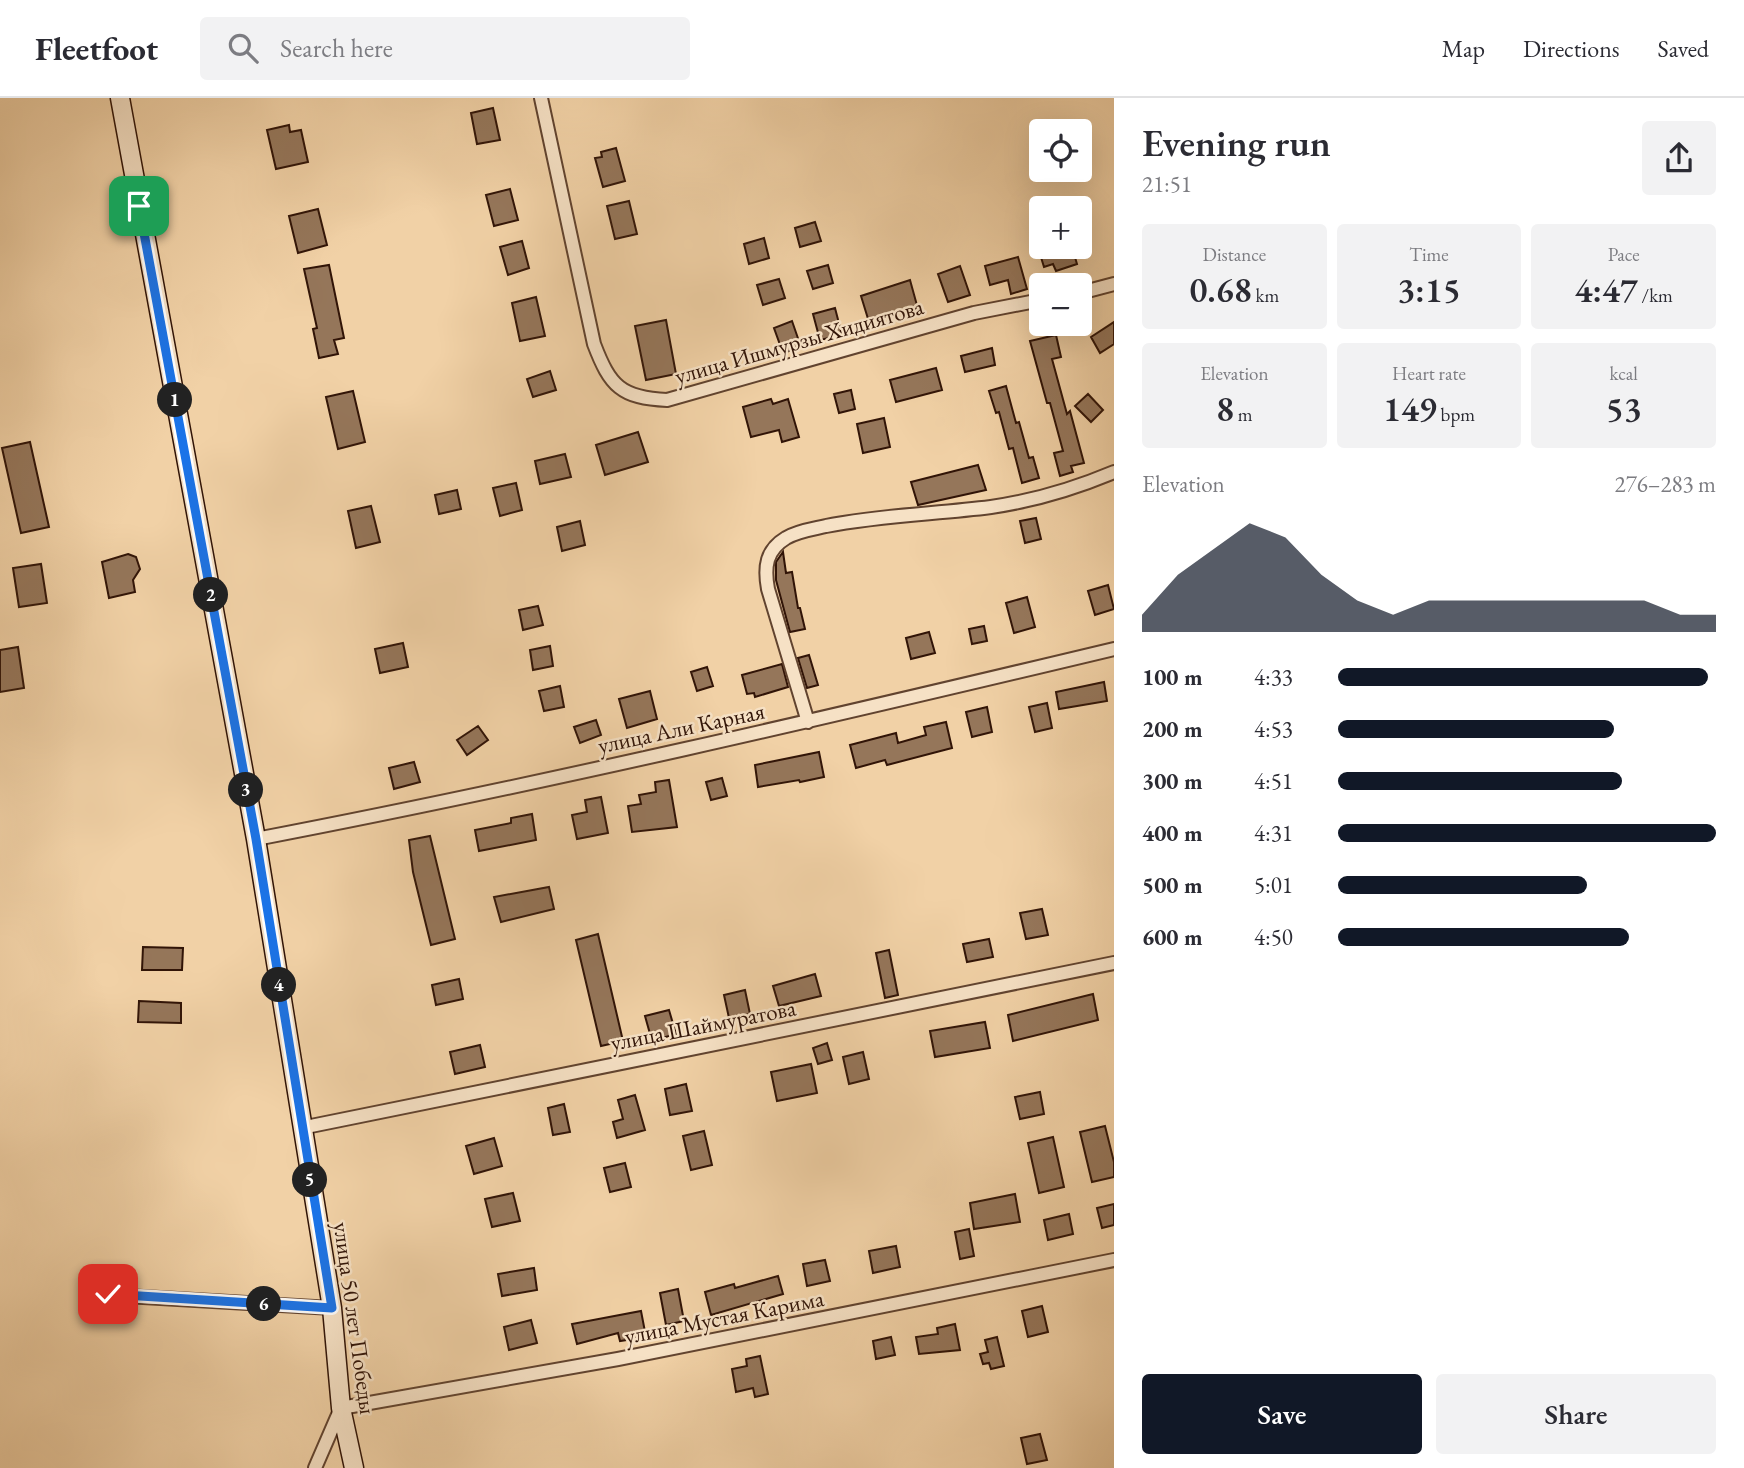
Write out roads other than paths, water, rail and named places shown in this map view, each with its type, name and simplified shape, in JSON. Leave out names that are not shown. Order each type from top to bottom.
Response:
[{"type":"street","name":"улица 50 лет Победы","points":[[120,98],[256,839],[332,1308],[341,1408],[354,1468]]},
{"type":"street","name":"улица Ишмурзы Хидиятова","points":[[541,98],[594,344],[604,370],[622,391],[643,399],[667,400],[974,313],[1029,302]]},
{"type":"street","points":[[1092,290],[1114,284]]},
{"type":"street","points":[[808,722],[765,573],[767,557],[787,537],[806,530],[865,519],[993,506],[1047,494],[1114,472]]},
{"type":"street","name":"улица Али Карная","points":[[256,839],[342,823],[808,722],[1114,649]]},
{"type":"street","name":"улица Шаймуратова","points":[[301,1128],[1114,963]]},
{"type":"street","name":"улица Мустая Карима","points":[[341,1408],[618,1359],[1114,1260]]},
{"type":"street","points":[[108,1294],[332,1308]]},
{"type":"street","points":[[315,1468],[341,1408]]}]
